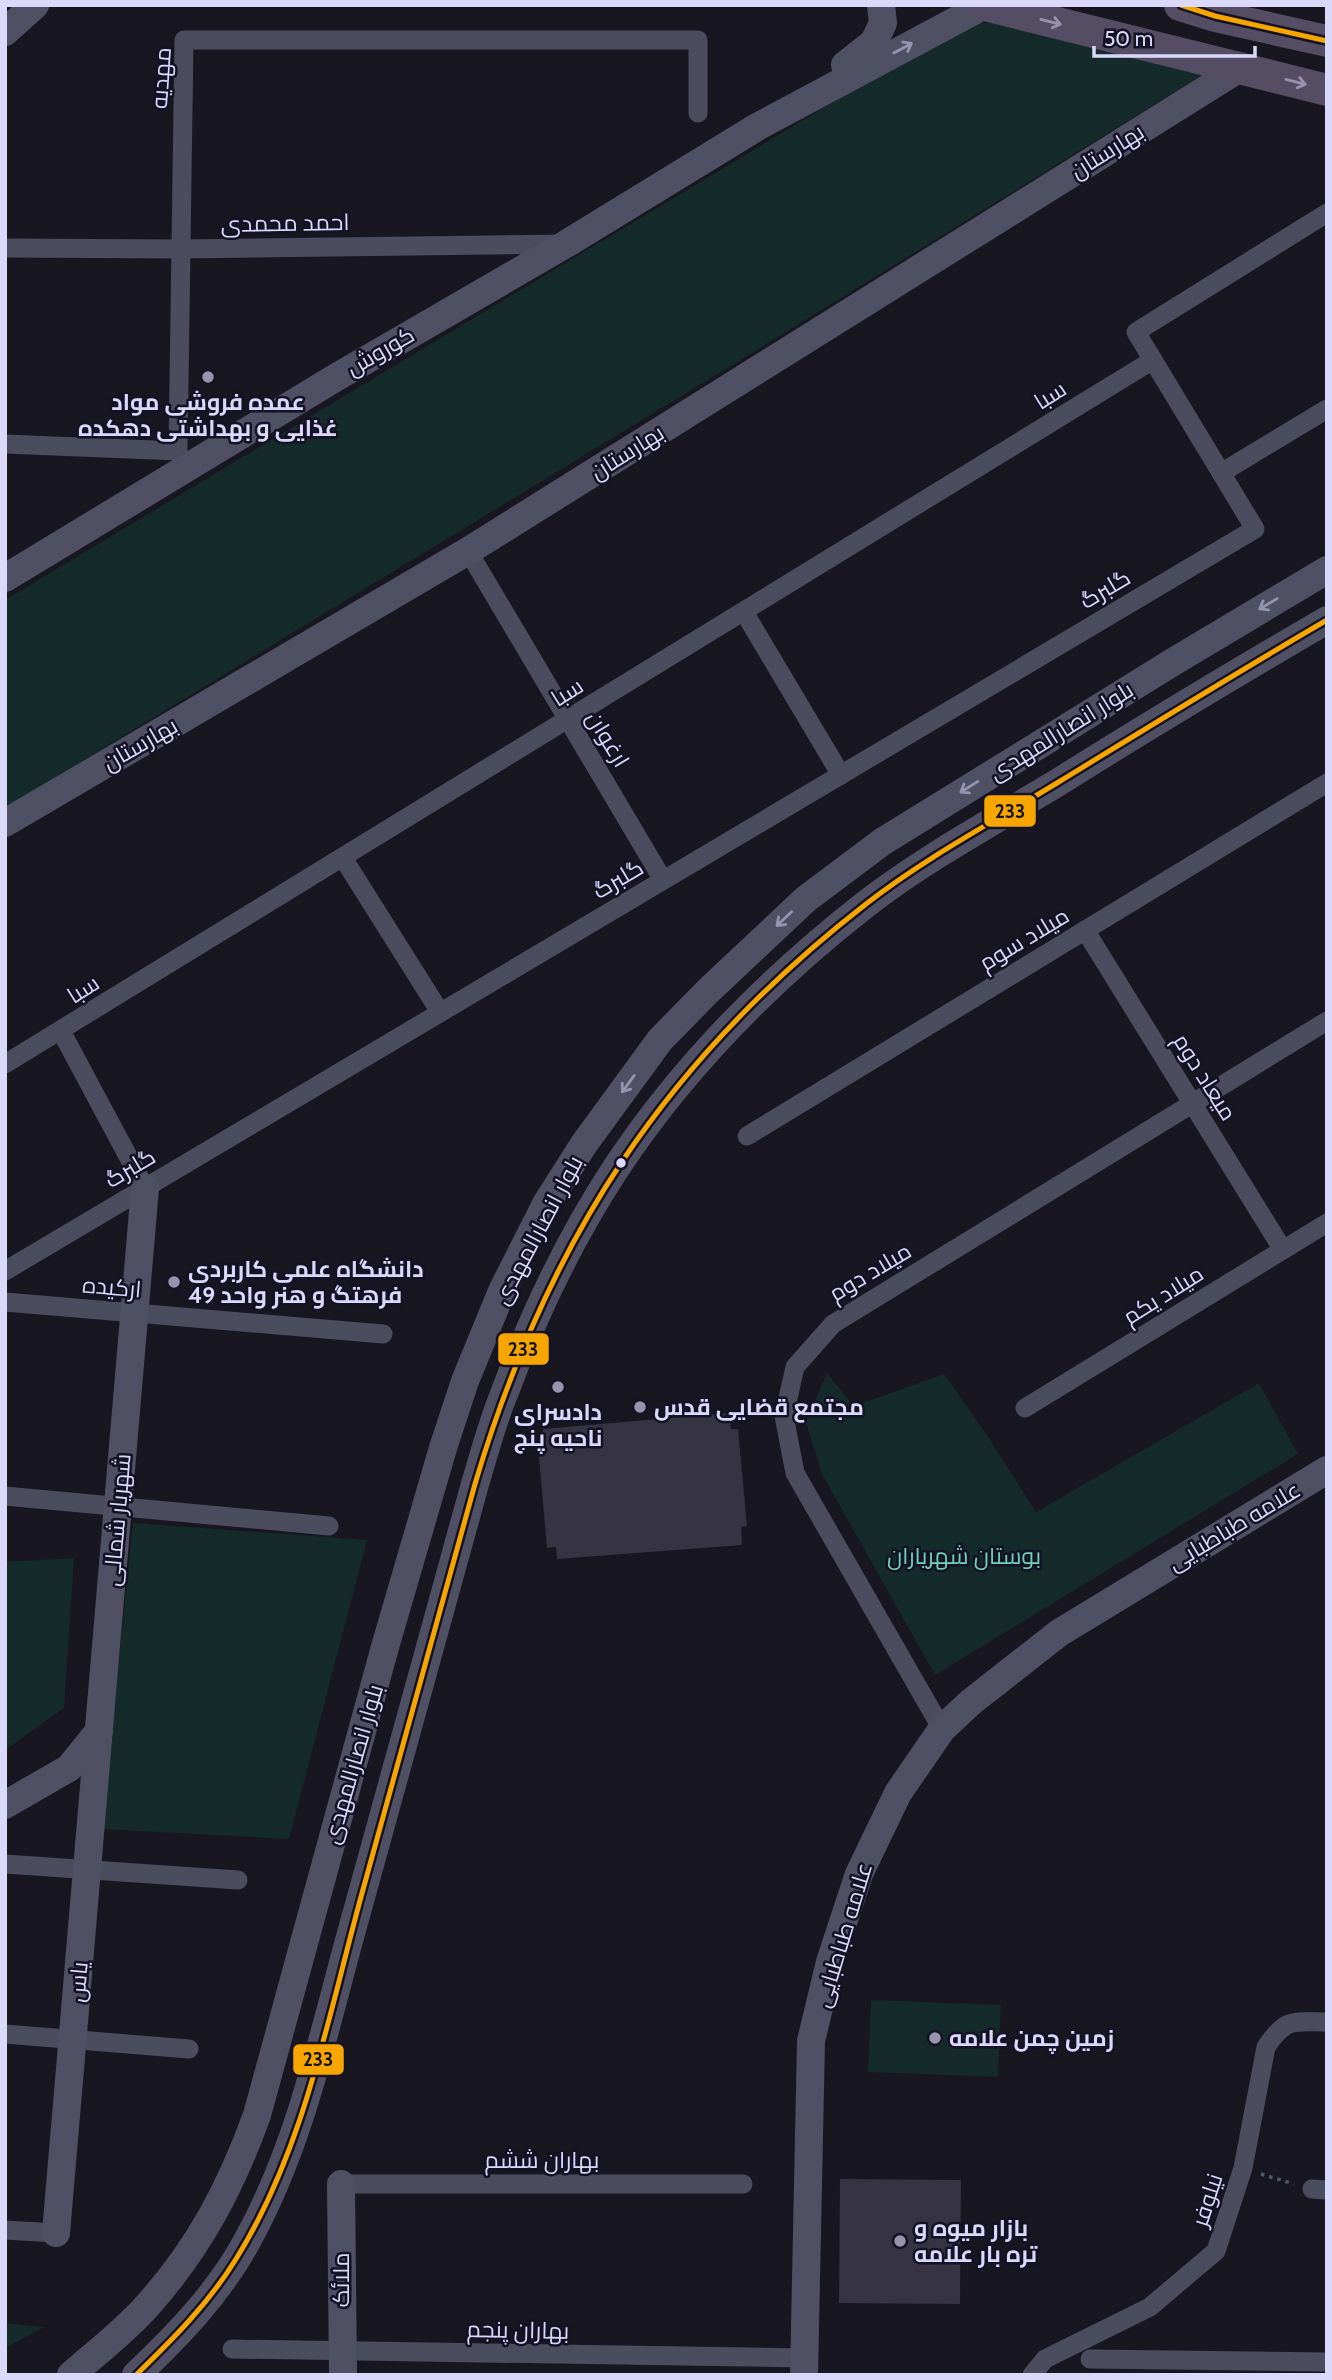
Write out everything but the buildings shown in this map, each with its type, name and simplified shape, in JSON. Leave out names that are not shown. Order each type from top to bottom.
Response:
[{"type":"main road","points":[[985,5],[1327,90]]},
{"type":"main road","points":[[1180,5],[1217,11],[1327,41]]},
{"type":"street","points":[[5,32],[35,5]]},
{"type":"street","points":[[757,127],[874,42],[883,23],[881,5]]},
{"type":"street","points":[[757,127],[985,5]]},
{"type":"street","name":"مهدیه","points":[[5,444],[178,451],[184,40],[698,40],[698,113]]},
{"type":"street","name":"بهارستان","points":[[5,823],[468,551],[1240,68]]},
{"type":"street","name":"کوروش","points":[[5,578],[335,378],[566,244],[757,127]]},
{"type":"street","points":[[1327,213],[1136,332],[1221,473],[1327,409]]},
{"type":"street","name":"احمد محمدی","points":[[5,248],[566,244]]},
{"type":"street","name":"سبا","points":[[5,1064],[1153,360]]},
{"type":"street","name":"گلبرگ","points":[[5,1271],[1255,529],[1221,473]]},
{"type":"street","name":"ارغوان","points":[[468,551],[663,880]]},
{"type":"street","name":"بلوار انصارالمهدی","points":[[71,2375],[146,2307],[187,2255],[223,2197],[238,2166],[257,2115],[389,1634],[466,1381],[502,1291],[546,1204],[583,1144],[660,1040],[806,899],[882,842],[1172,662],[1327,570]]},
{"type":"street","points":[[744,612],[841,775]]},
{"type":"street","name":"بلوار انصارالمهدی","points":[[136,2375],[193,2318],[221,2283],[247,2242],[275,2183],[294,2134],[321,2041],[464,1523],[503,1395],[554,1276],[615,1169],[677,1087],[749,1006],[867,903],[1145,728],[1327,620]]},
{"type":"street","name":"میلاد سوم","points":[[747,1136],[1327,783]]},
{"type":"street","points":[[343,858],[440,1012]]},
{"type":"street","name":"میعاد دوم","points":[[1085,930],[1283,1250]]},
{"type":"street","name":"میلاد دوم","points":[[942,1729],[795,1473],[783,1416],[795,1367],[833,1324],[1327,1021]]},
{"type":"street","points":[[61,1031],[145,1188]]},
{"type":"street","name":"شهریار شمالی","points":[[99,1731],[145,1188]]},
{"type":"street","name":"میلاد یکم","points":[[1026,1408],[1327,1223]]},
{"type":"street","name":"ارکیده","points":[[5,1302],[383,1334]]},
{"type":"street","name":"علامه طباطبایی","points":[[804,2367],[811,2041],[830,1962],[859,1874],[898,1793],[942,1729],[971,1702],[1059,1633],[1327,1470]]},
{"type":"street","points":[[5,1496],[329,1526]]},
{"type":"street","points":[[5,1805],[69,1768],[99,1731]]},
{"type":"street","name":"یاس","points":[[56,2233],[99,1731]]},
{"type":"street","points":[[5,1864],[238,1880]]},
{"type":"street","name":"نیلوفر","points":[[1032,2375],[1045,2359],[1150,2307],[1216,2251],[1243,2168],[1266,2047],[1277,2030],[1291,2022],[1327,2022]]},
{"type":"street","points":[[5,2034],[189,2049]]},
{"type":"street","name":"بهاران ششم","points":[[341,2184],[743,2184]]},
{"type":"street","name":"ملائک","points":[[341,2184],[343,2363]]},
{"type":"street","points":[[5,2230],[56,2233]]},
{"type":"street","name":"بهاران پنجم","points":[[232,2349],[343,2363],[804,2367]]},
{"type":"street","points":[[1090,2359],[1327,2362]]},
{"type":"path","points":[[1243,2168],[1319,2190]]},
{"type":"green space","points":[[995,23],[1202,75],[739,361],[5,808],[5,600],[958,27]]},
{"type":"green space","name":"بوستان شهریاران","points":[[827,1373],[854,1406],[944,1374],[1036,1512],[1259,1383],[1298,1454],[935,1675],[822,1474],[806,1422]]},
{"type":"green space","points":[[133,1523],[367,1540],[289,1839],[102,1829]]},
{"type":"green space","points":[[74,1558],[64,1708],[5,1750],[5,1562]]},
{"type":"green space","name":"زمین چمن علامه","points":[[871,2000],[1001,2005],[998,2077],[868,2072]]},
{"type":"green space","points":[[5,2323],[44,2327],[5,2348]]},
{"type":"transit line","name":"233","points":[[1181,5],[1215,16],[1327,41]]},
{"type":"transit line","name":"233","points":[[136,2375],[190,2320],[214,2291],[236,2259],[281,2171],[327,2029],[475,1484],[504,1396],[538,1313],[577,1235],[622,1161],[673,1092],[730,1026],[794,964],[866,904],[960,841],[1327,620]]},
{"type":"place","name":"عمده فروشی مواد غذایی و بهداشتی دهکده","points":[[208,377]]},
{"type":"place","name":"دانشگاه علمی کاربردی فرهتگ و هنر واحد 49","points":[[174,1282]]},
{"type":"place","name":"دادسرای ناحیه پنج","points":[[558,1387]]},
{"type":"place","name":"مجتمع قضایی قدس","points":[[640,1407]]},
{"type":"place","name":"زمین چمن علامه","points":[[935,2038]]},
{"type":"place","name":"بازار میوه و تره بار علامه","points":[[900,2241]]}]
